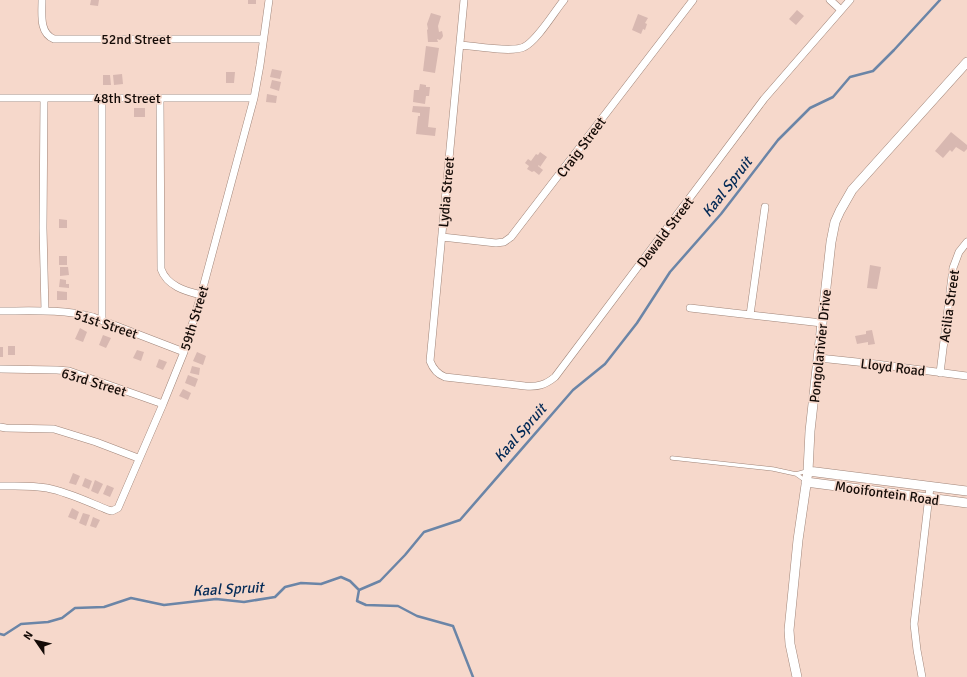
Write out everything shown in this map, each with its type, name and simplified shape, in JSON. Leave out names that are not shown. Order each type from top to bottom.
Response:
[{"type":"street","name":"52nd Street","points":[[42,0],[43,28],[45,33],[54,39],[263,39]]},
{"type":"street","name":"59th Street","points":[[0,486],[47,488],[112,511],[118,508],[184,352],[201,295],[254,98],[269,0]]},
{"type":"street","name":"Lydia Street","points":[[444,377],[432,368],[430,355],[464,0]]},
{"type":"street","points":[[460,45],[507,49],[524,47],[533,41],[564,0]]},
{"type":"street","name":"Craig Street","points":[[442,237],[496,243],[504,242],[511,237],[693,0]]},
{"type":"street","points":[[830,0],[841,10]]},
{"type":"street","name":"Dewald Street","points":[[444,377],[538,387],[546,384],[556,377],[764,99],[850,0]]},
{"type":"street","name":"Pongolarivier Drive","points":[[797,677],[790,644],[789,630],[798,540],[808,471],[810,431],[822,323],[835,222],[844,202],[864,176],[967,62]]},
{"type":"street","name":"48th Street","points":[[0,98],[254,98]]},
{"type":"street","points":[[44,98],[43,228],[45,311]]},
{"type":"street","points":[[102,98],[102,320]]},
{"type":"street","points":[[160,99],[161,268],[163,274],[172,284],[187,291],[201,295]]},
{"type":"street","points":[[750,315],[765,207]]},
{"type":"street","name":"Acilia Street","points":[[940,373],[953,268],[959,252],[967,242]]},
{"type":"street","points":[[690,308],[822,323]]},
{"type":"street","name":"51st Street","points":[[0,311],[75,313],[102,320],[184,352]]},
{"type":"street","name":"Lloyd Road","points":[[819,358],[967,376]]},
{"type":"street","name":"63rd Street","points":[[0,369],[69,371],[163,404]]},
{"type":"street","points":[[0,427],[54,428],[138,458]]},
{"type":"street","name":"Mooifontein Road","points":[[808,471],[930,487],[967,490]]},
{"type":"street","name":"Mooifontein Road","points":[[806,482],[967,504]]},
{"type":"street","points":[[922,677],[914,624],[930,487]]},
{"type":"lane","points":[[672,458],[796,474],[808,471]]},
{"type":"lane","points":[[796,474],[806,482]]},
{"type":"building","points":[[91,0],[99,0],[98,6],[90,5]]},
{"type":"building","points":[[248,0],[256,0],[256,4],[248,4]]},
{"type":"building","points":[[797,10],[804,16],[796,25],[789,19]]},
{"type":"building","points":[[431,13],[441,16],[438,26],[439,32],[442,31],[443,36],[440,40],[437,39],[438,42],[428,42],[427,24]]},
{"type":"building","points":[[638,14],[648,18],[645,23],[647,24],[645,30],[643,29],[641,34],[632,30]]},
{"type":"building","points":[[426,46],[439,48],[435,73],[423,71]]},
{"type":"building","points":[[272,69],[282,71],[280,79],[270,77]]},
{"type":"building","points":[[226,72],[235,72],[234,83],[226,83]]},
{"type":"building","points":[[122,74],[123,84],[114,85],[113,75]]},
{"type":"building","points":[[103,75],[110,75],[111,85],[103,85]]},
{"type":"building","points":[[272,80],[281,82],[279,91],[270,88]]},
{"type":"building","points":[[420,84],[430,87],[429,96],[426,96],[425,104],[413,102],[414,90],[419,90]]},
{"type":"building","points":[[267,94],[277,96],[276,103],[266,102]]},
{"type":"building","points":[[413,106],[430,107],[428,127],[436,128],[435,136],[416,134],[418,116],[420,116],[420,113],[412,112]]},
{"type":"building","points":[[134,108],[145,108],[145,117],[134,117]]},
{"type":"building","points":[[951,132],[967,145],[967,149],[964,152],[956,147],[952,152],[950,150],[943,158],[935,151]]},
{"type":"building","points":[[540,152],[547,157],[540,167],[539,165],[538,166],[543,170],[539,175],[534,171],[532,172],[527,169],[529,166],[525,163],[528,159],[531,161],[536,154],[538,155]]},
{"type":"building","points":[[59,219],[67,220],[67,228],[59,228]]},
{"type":"building","points":[[59,256],[67,256],[67,265],[59,265]]},
{"type":"building","points":[[870,265],[881,267],[877,289],[867,288]]},
{"type":"building","points":[[60,267],[68,267],[69,275],[60,276]]},
{"type":"building","points":[[60,279],[66,280],[66,284],[69,284],[69,288],[59,287]]},
{"type":"building","points":[[57,291],[67,292],[67,300],[57,300]]},
{"type":"building","points":[[80,328],[87,332],[83,342],[75,339]]},
{"type":"building","points":[[872,330],[875,344],[868,345],[868,342],[857,344],[855,336],[866,334],[866,331]]},
{"type":"building","points":[[103,335],[111,338],[106,348],[99,345]]},
{"type":"building","points":[[8,346],[15,346],[15,355],[8,355]]},
{"type":"building","points":[[0,347],[3,347],[3,357],[0,357]]},
{"type":"building","points":[[137,350],[144,352],[141,361],[133,358]]},
{"type":"building","points":[[197,352],[206,356],[203,365],[193,361]]},
{"type":"building","points":[[159,359],[167,362],[163,370],[156,367]]},
{"type":"building","points":[[192,366],[200,368],[199,375],[190,373]]},
{"type":"building","points":[[188,375],[198,379],[195,387],[185,383]]},
{"type":"building","points":[[183,389],[191,393],[188,400],[179,396]]},
{"type":"building","points":[[73,473],[80,476],[76,485],[69,483]]},
{"type":"building","points":[[85,478],[92,481],[89,489],[82,486]]},
{"type":"building","points":[[95,480],[103,484],[98,494],[91,491]]},
{"type":"building","points":[[107,485],[114,488],[110,497],[103,494]]},
{"type":"building","points":[[72,508],[79,512],[76,520],[68,517]]},
{"type":"building","points":[[83,513],[90,515],[86,526],[79,523]]},
{"type":"building","points":[[93,517],[100,520],[96,528],[90,526]]},
{"type":"waterway","name":"Kaal Spruit","points":[[359,590],[380,581],[405,555],[424,532],[460,520],[573,390],[605,364],[637,323],[670,272],[721,214],[778,140],[810,108],[833,97],[850,77],[873,71],[940,0]]},
{"type":"waterway","name":"Kaal Spruit","points":[[0,634],[4,635],[21,624],[48,622],[62,618],[75,608],[104,607],[131,598],[164,605],[216,599],[244,602],[275,597],[285,587],[301,583],[321,584],[341,577],[350,581],[359,590]]},
{"type":"waterway","points":[[359,590],[357,601],[366,605],[398,606],[417,616],[453,626],[473,677]]}]
